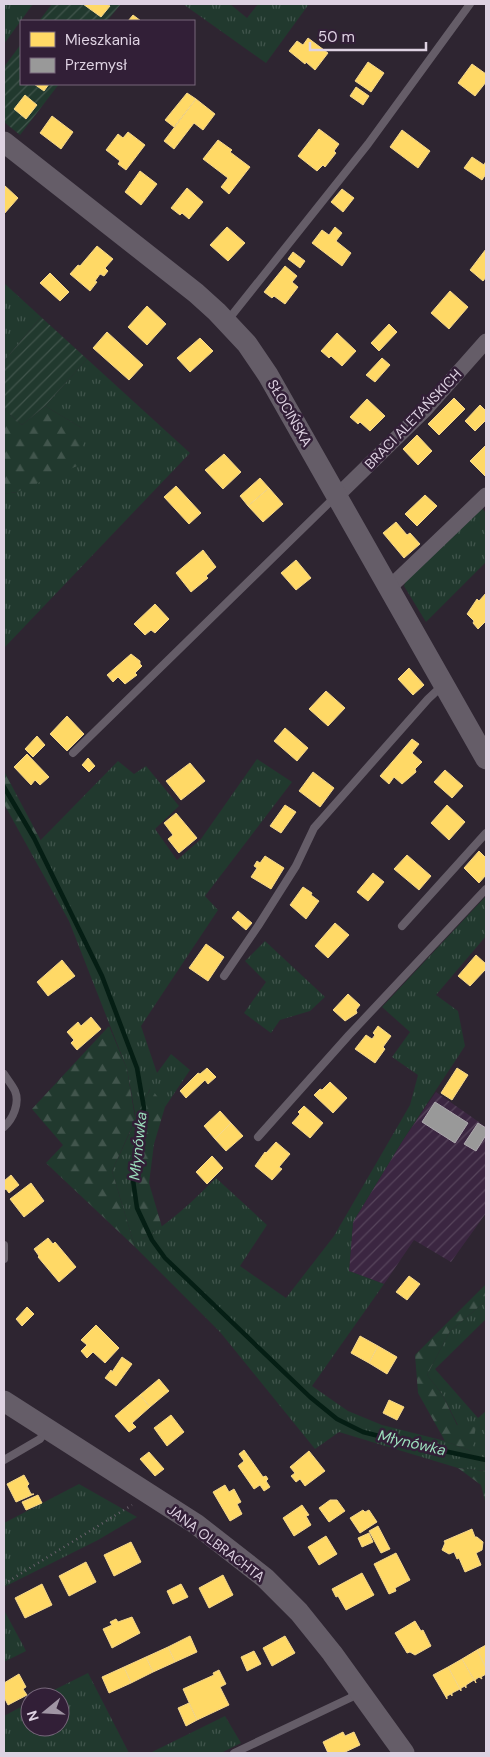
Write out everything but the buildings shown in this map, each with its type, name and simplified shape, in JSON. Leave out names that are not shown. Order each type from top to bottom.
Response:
[{"type":"street","name":"SŁOCIŃSKA","points":[[8,148],[196,293],[247,344],[268,376],[486,759]]},
{"type":"street","name":"BRACI ALETAŃSKICH","points":[[337,496],[424,411],[486,341]]},
{"type":"street","points":[[389,588],[486,496]]},
{"type":"street","name":"JANA OLBRACHTA","points":[[4,1401],[203,1529],[231,1550],[275,1588],[308,1623],[360,1690],[404,1753]]},
{"type":"lane","points":[[226,322],[368,144],[470,4]]},
{"type":"lane","points":[[73,752],[337,496]]},
{"type":"lane","points":[[224,976],[296,866],[314,828],[428,699],[444,684]]},
{"type":"lane","points":[[402,926],[486,833]]},
{"type":"lane","points":[[258,1137],[349,1035],[486,889]]},
{"type":"lane","points":[[4,1074],[15,1092],[16,1105],[11,1121],[4,1127]]},
{"type":"lane","points":[[4,1245],[4,1259]]},
{"type":"lane","points":[[4,1460],[40,1439],[47,1428]]},
{"type":"lane","points":[[234,1753],[350,1698],[360,1690]]},
{"type":"path","points":[[4,1584],[148,1494]]},
{"type":"shaded area","points":[[436,1092],[486,1127],[486,1213],[451,1262],[414,1240],[384,1284],[349,1271],[353,1222],[403,1140]]},
{"type":"green space","points":[[4,4],[33,4],[20,20],[4,44]]},
{"type":"green space","points":[[52,4],[121,4],[108,20],[40,20]]},
{"type":"green space","points":[[183,4],[230,4],[247,18],[258,4],[309,4],[266,63]]},
{"type":"green space","points":[[20,45],[20,85],[58,85],[20,135],[4,122],[4,67]]},
{"type":"green space","points":[[4,283],[41,317],[4,361]]},
{"type":"green space","points":[[41,317],[87,359],[45,406],[22,425],[4,409],[4,361]]},
{"type":"green space","points":[[87,359],[190,453],[4,648],[4,494],[17,492],[82,428],[45,406]]},
{"type":"green space","points":[[45,406],[82,428],[84,463],[17,492],[4,494],[4,409],[22,425]]},
{"type":"green space","points":[[482,508],[486,513],[486,562],[426,622],[404,586],[406,580]]},
{"type":"green space","points":[[257,759],[292,782],[205,896],[218,910],[141,1026],[157,1073],[171,1054],[190,1070],[165,1107],[150,1089],[136,1119],[127,1069],[69,921],[30,851],[118,761],[134,774],[146,766],[179,806],[155,829],[177,860],[201,839]]},
{"type":"green space","points":[[4,771],[41,841],[30,851],[4,804]]},
{"type":"green space","points":[[486,896],[486,936],[436,995],[458,1011],[465,1046],[403,1140],[353,1222],[349,1271],[384,1284],[312,1386],[348,1411],[382,1425],[445,1441],[471,1451],[442,1394],[427,1375],[450,1331],[486,1301],[486,1319],[435,1369],[478,1418],[486,1411],[486,1471],[458,1468],[339,1432],[315,1449],[220,1332],[135,1247],[112,1171],[136,1119],[135,1133],[143,1239],[181,1211],[216,1178],[267,1225],[240,1266],[286,1298],[334,1236],[410,1105],[418,1075],[392,1057],[410,1032],[382,1007]]},
{"type":"green space","points":[[265,941],[325,997],[310,1011],[280,1020],[271,1033],[244,1013],[266,982],[245,961]]},
{"type":"green space","points":[[109,1026],[127,1069],[135,1118],[151,1088],[165,1107],[154,1144],[149,1183],[162,1227],[143,1239],[131,1201],[135,1120],[112,1171],[135,1247],[46,1163],[63,1145],[32,1109]]},
{"type":"green space","points":[[486,1284],[486,1301],[450,1331],[427,1375],[442,1394],[457,1425],[476,1427],[471,1451],[445,1441],[418,1393],[415,1355]]},
{"type":"green space","points":[[458,1468],[486,1471],[486,1505],[481,1485]]},
{"type":"green space","points":[[79,1484],[137,1517],[98,1540],[4,1587],[4,1523]]},
{"type":"green space","points":[[4,1610],[26,1651],[4,1662]]},
{"type":"green space","points":[[88,1673],[129,1753],[4,1753],[4,1716],[20,1707],[20,1737],[70,1737],[70,1687],[60,1687]]},
{"type":"green space","points":[[225,1716],[241,1743],[221,1753],[150,1753]]},
{"type":"waterway","name":"Młynówka","points":[[4,787],[34,838],[102,976],[137,1068],[144,1108],[136,1148],[133,1180],[137,1208],[152,1240],[165,1258],[310,1397],[337,1419],[363,1432],[486,1460]]}]
